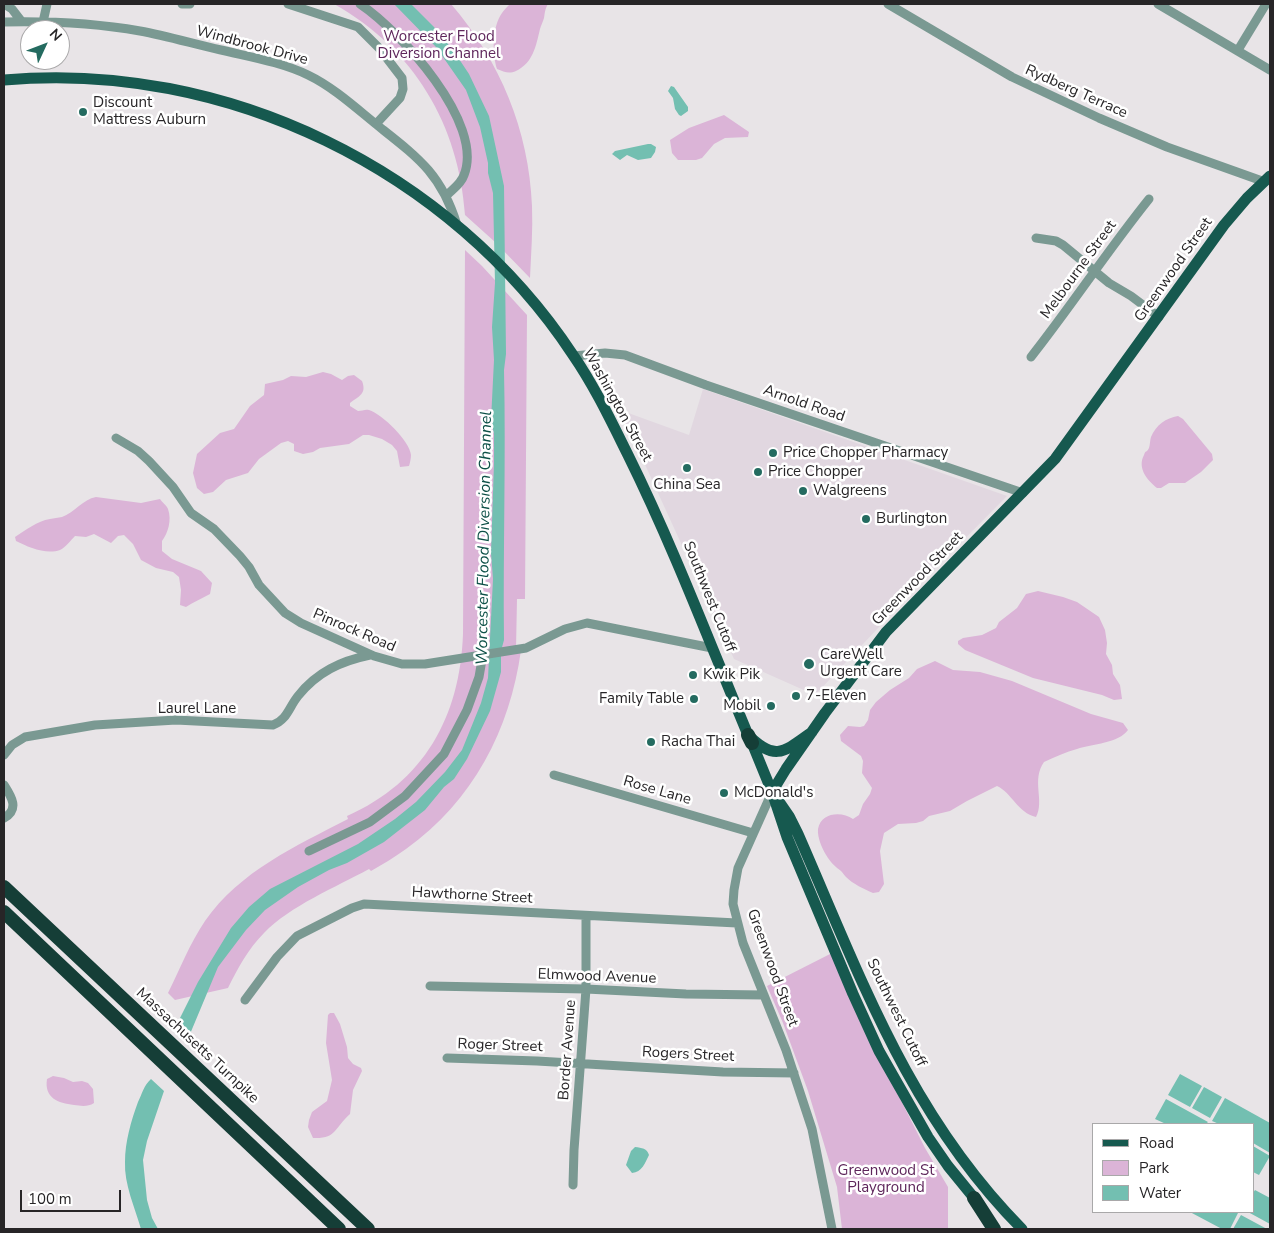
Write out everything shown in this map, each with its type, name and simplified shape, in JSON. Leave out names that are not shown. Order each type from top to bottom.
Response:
[{"type":"highway","name":"Massachusetts Turnpike","points":[[4,887],[368,1229]]},
{"type":"highway","points":[[4,912],[339,1229]]},
{"type":"highway","points":[[974,1198],[994,1229]]},
{"type":"main road","name":"Washington Street","points":[[4,80],[67,78],[129,82],[195,94],[249,109],[300,128],[346,150],[412,191],[462,228],[513,277],[555,329],[574,356],[606,410],[662,526]]},
{"type":"main road","name":"Greenwood Street","points":[[772,792],[812,732],[889,628],[1024,493],[1062,450],[1224,225],[1247,198],[1268,179]]},
{"type":"main road","name":"Southwest Cutoff","points":[[662,526],[772,792],[787,837],[879,1051],[928,1137],[948,1166],[1002,1229]]},
{"type":"main road","points":[[750,738],[760,747],[776,752],[786,749],[812,732]]},
{"type":"main road","name":"Southwest Cutoff","points":[[772,792],[789,816],[798,834],[873,1008],[919,1095],[944,1136],[978,1182],[1022,1229]]},
{"type":"street","points":[[4,4],[12,9],[20,20]]},
{"type":"street","points":[[43,20],[47,4]]},
{"type":"street","points":[[182,4],[190,4]]},
{"type":"street","points":[[288,4],[358,27],[379,48],[402,78],[403,89],[400,98],[376,124]]},
{"type":"street","points":[[360,4],[388,26],[418,58],[444,94],[463,132],[467,148],[465,172],[460,182],[446,195]]},
{"type":"street","name":"Rydberg Terrace","points":[[888,4],[1012,77],[1099,118],[1167,147],[1268,179]]},
{"type":"street","points":[[1158,4],[1172,7],[1270,70]]},
{"type":"street","points":[[1238,50],[1266,4]]},
{"type":"street","name":"Windbrook Drive","points":[[4,22],[20,22]]},
{"type":"street","name":"Windbrook Drive","points":[[70,24],[141,31],[286,66],[323,83],[410,151],[434,176],[446,195],[462,228]]},
{"type":"street","name":"Melbourne Street","points":[[1031,357],[1065,315],[1117,239],[1149,199]]},
{"type":"street","points":[[1036,238],[1056,241],[1063,245],[1095,272],[1159,317]]},
{"type":"street","name":"Arnold Road","points":[[574,356],[605,353],[625,355],[714,388],[1024,493]]},
{"type":"street","name":"Pinrock Road","points":[[116,438],[138,451],[149,461],[173,487],[191,513],[214,529],[240,556],[259,585],[285,613],[301,624],[371,655],[409,665],[506,651],[526,648],[565,629],[587,623],[712,648]]},
{"type":"street","points":[[309,851],[370,822],[405,796],[444,754],[467,710],[480,677],[485,654]]},
{"type":"street","name":"Laurel Lane","points":[[4,755],[12,744],[26,737],[95,725],[176,720],[273,725],[283,719],[300,694],[327,670],[348,660],[371,655]]},
{"type":"street","name":"Rose Lane","points":[[554,775],[753,833]]},
{"type":"street","points":[[4,785],[14,803],[13,810],[4,818]]},
{"type":"street","name":"Greenwood Street","points":[[772,792],[738,868],[733,904],[737,923],[794,1073],[812,1129],[832,1229]]},
{"type":"street","name":"Hawthorne Street","points":[[245,1000],[277,957],[297,936],[360,905],[374,904],[737,923]]},
{"type":"street","name":"Border Avenue","points":[[573,1185],[586,989],[586,916]]},
{"type":"street","name":"Elmwood Avenue","points":[[430,986],[764,995]]},
{"type":"street","name":"Roger Street","points":[[447,1058],[581,1064]]},
{"type":"street","name":"Rogers Street","points":[[581,1064],[723,1072],[794,1073]]},
{"type":"shaded area","points":[[703,389],[1007,496],[911,593],[815,695],[734,659],[620,410],[689,435]]},
{"type":"green space","name":"Worcester Flood Diversion Channel","points":[[334,4],[451,4],[468,26],[484,49],[509,98],[525,150],[532,206],[530,278],[465,215],[461,182],[453,150],[442,121],[427,93],[409,67],[387,43],[362,22]]},
{"type":"green space","points":[[510,4],[548,4],[530,59],[522,68],[516,71],[504,72],[497,69],[494,55],[494,40],[496,25]]},
{"type":"green space","points":[[724,115],[749,132],[748,137],[725,138],[714,144],[702,158],[696,160],[678,160],[672,153],[670,140],[689,128]]},
{"type":"green space","name":"Worcester Flood Diversion Channel","points":[[465,250],[527,315],[525,599],[517,599],[516,649],[521,650],[516,680],[508,708],[484,761],[469,786],[451,809],[430,830],[406,849],[371,871],[369,869],[314,898],[275,923],[258,939],[248,952],[228,988],[175,1000],[168,993],[195,938],[219,903],[270,861],[348,819],[347,816],[374,802],[397,785],[417,765],[433,743],[445,719],[454,693],[460,664],[463,634]]},
{"type":"green space","points":[[323,372],[342,380],[354,375],[362,381],[363,392],[350,403],[350,406],[358,411],[368,410],[381,417],[401,436],[411,455],[409,466],[400,467],[397,451],[392,445],[382,439],[369,435],[363,435],[349,444],[320,448],[303,454],[294,451],[294,444],[288,441],[281,443],[259,459],[248,473],[226,480],[213,492],[204,494],[197,488],[193,473],[197,454],[220,433],[234,429],[250,406],[264,395],[265,384],[291,376],[306,377]]},
{"type":"green space","points":[[1178,416],[1183,419],[1212,454],[1213,460],[1201,472],[1185,483],[1169,483],[1161,488],[1157,488],[1144,473],[1142,460],[1156,429],[1169,418]]},
{"type":"green space","points":[[96,497],[141,503],[160,499],[167,508],[170,518],[168,530],[162,541],[162,551],[172,559],[201,571],[212,583],[210,594],[186,607],[180,605],[181,590],[179,577],[173,572],[156,568],[141,560],[133,544],[124,535],[118,536],[111,543],[94,534],[86,537],[75,536],[64,548],[49,552],[37,550],[16,541],[15,537],[32,526],[45,520],[62,517],[87,500]]},
{"type":"green space","points":[[1038,591],[1077,602],[1099,617],[1105,630],[1106,654],[1112,665],[1113,674],[1120,685],[1122,699],[1114,700],[1102,695],[1033,678],[965,650],[958,644],[958,641],[963,638],[982,635],[996,628],[999,622],[1017,608],[1026,594]]},
{"type":"green space","points":[[935,661],[953,670],[980,672],[1012,681],[1091,714],[1123,723],[1128,730],[1118,738],[1073,750],[1044,762],[1040,769],[1038,783],[1039,804],[1036,817],[1024,811],[997,786],[950,811],[929,816],[923,821],[916,823],[898,824],[884,833],[880,851],[884,884],[879,892],[873,893],[852,882],[833,864],[824,852],[818,836],[820,823],[827,816],[838,814],[853,819],[859,815],[872,788],[862,773],[863,761],[861,756],[841,741],[840,735],[848,726],[864,726],[868,720],[870,710],[876,702],[909,678],[917,669]]},
{"type":"green space","name":"Greenwood St Playground","points":[[834,952],[862,1023],[925,1148],[948,1187],[948,1229],[842,1229],[837,1187],[808,1091],[767,986]]},
{"type":"green space","points":[[334,1013],[340,1024],[347,1047],[348,1058],[353,1064],[361,1068],[362,1071],[353,1090],[350,1114],[331,1135],[313,1138],[308,1127],[309,1120],[312,1112],[327,1101],[332,1080],[326,1043],[328,1015]]},
{"type":"green space","points":[[53,1076],[73,1082],[82,1081],[88,1083],[93,1089],[94,1103],[87,1106],[79,1106],[63,1103],[53,1098],[48,1091],[47,1079]]},
{"type":"water","points":[[394,4],[411,4],[434,27],[453,50],[469,74],[489,116],[504,186],[506,354],[504,370],[504,640],[501,651],[501,672],[490,711],[467,759],[454,779],[444,787],[425,810],[384,842],[298,887],[265,910],[246,930],[218,967],[190,1034],[178,1022],[198,982],[231,928],[249,907],[270,889],[358,844],[416,802],[445,772],[462,750],[481,703],[488,678],[493,579],[491,553],[494,434],[491,420],[494,360],[492,327],[495,283],[493,193],[480,127],[466,90],[436,47]]},
{"type":"water","points":[[671,86],[674,87],[688,107],[688,111],[681,116],[675,109],[673,98],[668,91]]},
{"type":"water","points":[[648,144],[656,147],[651,158],[638,160],[627,155],[620,160],[612,154],[615,151]]},
{"type":"water","points":[[1180,1074],[1202,1086],[1190,1107],[1168,1095]]},
{"type":"water","points":[[151,1079],[164,1091],[147,1141],[143,1160],[147,1200],[152,1218],[158,1229],[141,1229],[126,1179],[125,1154],[135,1109],[145,1087]]},
{"type":"water","points":[[1204,1087],[1222,1097],[1210,1118],[1192,1108]]},
{"type":"water","points":[[1225,1098],[1270,1123],[1270,1153],[1254,1144],[1254,1123],[1217,1123],[1212,1121]]},
{"type":"water","points":[[1166,1099],[1208,1122],[1164,1123],[1155,1119]]},
{"type":"water","points":[[635,1147],[646,1150],[649,1155],[641,1169],[632,1173],[626,1165],[631,1151]]},
{"type":"water","points":[[1254,1147],[1270,1156],[1259,1175],[1254,1172]]},
{"type":"water","points":[[1255,1190],[1270,1198],[1270,1224],[1250,1213],[1254,1213]]},
{"type":"water","points":[[1192,1213],[1238,1213],[1230,1229],[1222,1229]]},
{"type":"water","points":[[1241,1215],[1267,1229],[1233,1229]]},
{"type":"place","name":"Discount Mattress Auburn","points":[[83,112]]},
{"type":"place","name":"Price Chopper Pharmacy","points":[[773,453]]},
{"type":"place","name":"China Sea","points":[[687,468]]},
{"type":"place","name":"Price Chopper","points":[[758,472]]},
{"type":"place","name":"Walgreens","points":[[803,491]]},
{"type":"place","name":"Burlington","points":[[866,519]]},
{"type":"place","name":"CareWell Urgent Care","points":[[809,664]]},
{"type":"place","name":"Kwik Pik","points":[[693,675]]},
{"type":"place","name":"7-Eleven","points":[[796,696]]},
{"type":"place","name":"Family Table","points":[[694,699]]},
{"type":"place","name":"Mobil","points":[[771,706]]},
{"type":"place","name":"Racha Thai","points":[[651,742]]},
{"type":"place","name":"McDonald's","points":[[724,793]]}]
